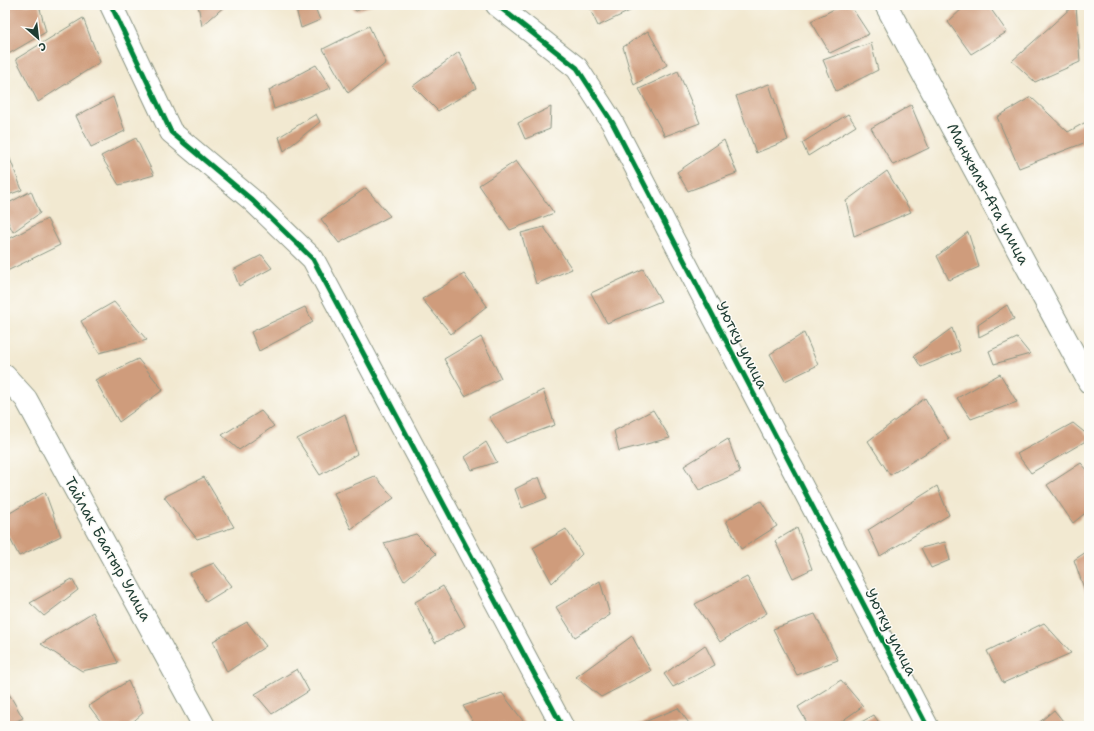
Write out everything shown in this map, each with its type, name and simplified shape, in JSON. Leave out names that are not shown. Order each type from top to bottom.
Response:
[{"type":"street","points":[[111,5],[171,132],[252,200],[313,259],[562,726]]},
{"type":"street","name":"Уютку улица","points":[[497,5],[577,68],[612,122],[926,726]]},
{"type":"street","name":"Манжылы-Ата улица","points":[[886,5],[1089,382]]},
{"type":"street","name":"Тайлак Баатыр Улица","points":[[5,376],[26,399],[204,726]]},
{"type":"building","points":[[5,5],[39,5],[46,32],[5,56]]},
{"type":"building","points":[[198,5],[226,5],[202,26]]},
{"type":"building","points":[[295,5],[314,5],[320,20],[301,28]]},
{"type":"building","points":[[349,5],[373,5],[356,11]]},
{"type":"building","points":[[588,5],[633,5],[634,9],[598,26]]},
{"type":"building","points":[[842,5],[850,5],[869,34],[830,53],[811,21]]},
{"type":"building","points":[[966,5],[988,5],[1007,32],[971,54],[948,22]]},
{"type":"building","points":[[1074,5],[1076,5],[1080,62],[1035,82],[1012,61]]},
{"type":"building","points":[[83,18],[100,62],[38,102],[16,59]]},
{"type":"building","points":[[369,26],[386,63],[348,93],[323,49]]},
{"type":"building","points":[[648,31],[667,65],[634,85],[623,47]]},
{"type":"building","points":[[871,43],[878,70],[836,91],[823,60]]},
{"type":"building","points":[[459,52],[476,88],[438,111],[413,86]]},
{"type":"building","points":[[316,65],[331,88],[274,109],[269,90]]},
{"type":"building","points":[[678,71],[700,123],[665,136],[639,89]]},
{"type":"building","points":[[769,84],[788,140],[756,153],[736,96]]},
{"type":"building","points":[[113,97],[125,131],[91,147],[76,116]]},
{"type":"building","points":[[1031,97],[1068,132],[1084,123],[1089,125],[1089,141],[1019,168],[997,117]]},
{"type":"building","points":[[911,105],[929,148],[893,165],[871,128]]},
{"type":"building","points":[[551,107],[550,129],[525,139],[518,123]]},
{"type":"building","points":[[316,114],[320,122],[284,151],[279,137]]},
{"type":"building","points":[[848,114],[856,126],[808,156],[802,143]]},
{"type":"building","points":[[136,138],[154,175],[119,185],[101,156]]},
{"type":"building","points":[[724,140],[737,173],[688,191],[677,172]]},
{"type":"building","points":[[7,151],[22,190],[5,196],[5,152]]},
{"type":"building","points":[[516,161],[554,213],[510,230],[479,185]]},
{"type":"building","points":[[887,171],[911,212],[854,236],[846,201]]},
{"type":"building","points":[[366,188],[390,216],[339,243],[321,219]]},
{"type":"building","points":[[31,191],[40,213],[13,232],[5,216],[5,205]]},
{"type":"building","points":[[47,219],[60,245],[7,271],[5,267],[5,241]]},
{"type":"building","points":[[544,227],[572,269],[536,284],[521,233]]},
{"type":"building","points":[[968,232],[979,267],[949,280],[937,256]]},
{"type":"building","points":[[262,255],[272,268],[239,286],[233,270]]},
{"type":"building","points":[[643,269],[661,301],[607,323],[591,293]]},
{"type":"building","points":[[464,274],[487,306],[451,334],[422,299]]},
{"type":"building","points":[[114,302],[147,340],[99,353],[81,321]]},
{"type":"building","points":[[1007,305],[1014,319],[979,337],[978,325]]},
{"type":"building","points":[[305,307],[313,322],[259,351],[251,332]]},
{"type":"building","points":[[952,328],[960,351],[921,367],[914,356]]},
{"type":"building","points":[[804,333],[818,365],[785,381],[770,354]]},
{"type":"building","points":[[481,337],[501,378],[465,396],[444,359]]},
{"type":"building","points":[[1017,338],[1030,354],[994,364],[989,351]]},
{"type":"building","points":[[138,359],[163,390],[119,422],[95,380]]},
{"type":"building","points":[[1000,374],[1017,402],[971,419],[957,398]]},
{"type":"building","points":[[543,390],[555,425],[506,443],[489,417]]},
{"type":"building","points":[[925,398],[949,439],[890,475],[868,441]]},
{"type":"building","points":[[653,410],[670,438],[619,451],[614,431]]},
{"type":"building","points":[[261,411],[274,426],[239,450],[222,435]]},
{"type":"building","points":[[345,414],[357,454],[320,475],[297,439]]},
{"type":"building","points":[[1073,423],[1089,436],[1089,439],[1031,473],[1017,454]]},
{"type":"building","points":[[728,439],[740,472],[699,490],[684,466]]},
{"type":"building","points":[[486,442],[497,462],[472,470],[465,457]]},
{"type":"building","points":[[1081,463],[1089,472],[1089,510],[1073,523],[1047,485]]},
{"type":"building","points":[[375,476],[394,498],[351,529],[334,493]]},
{"type":"building","points":[[204,477],[234,527],[197,539],[164,497]]},
{"type":"building","points":[[539,477],[547,498],[522,508],[515,489]]},
{"type":"building","points":[[937,486],[949,515],[880,556],[868,530]]},
{"type":"building","points":[[45,492],[61,536],[19,556],[5,529],[5,516]]},
{"type":"building","points":[[761,501],[777,526],[741,549],[726,521]]},
{"type":"building","points":[[797,528],[812,569],[793,578],[775,541]]},
{"type":"building","points":[[566,529],[582,554],[552,583],[533,548]]},
{"type":"building","points":[[416,534],[436,554],[404,581],[384,543]]},
{"type":"building","points":[[945,542],[950,560],[931,568],[921,548]]},
{"type":"building","points":[[1089,550],[1089,592],[1086,594],[1074,560]]},
{"type":"building","points":[[214,563],[232,586],[206,602],[190,573]]},
{"type":"building","points":[[747,577],[767,613],[720,642],[695,604]]},
{"type":"building","points":[[72,579],[78,590],[44,616],[30,603]]},
{"type":"building","points":[[600,581],[610,615],[575,637],[556,607]]},
{"type":"building","points":[[443,586],[465,626],[435,643],[415,602]]},
{"type":"building","points":[[93,612],[118,663],[82,671],[41,644]]},
{"type":"building","points":[[815,614],[838,660],[797,675],[773,629]]},
{"type":"building","points":[[247,622],[266,646],[227,672],[213,641]]},
{"type":"building","points":[[1044,623],[1071,653],[1003,683],[987,651]]},
{"type":"building","points":[[632,636],[651,671],[601,697],[576,677]]},
{"type":"building","points":[[705,645],[715,665],[673,687],[664,674]]},
{"type":"building","points":[[297,669],[309,691],[272,714],[255,694]]},
{"type":"building","points":[[841,680],[863,706],[835,726],[809,726],[798,707]]},
{"type":"building","points":[[128,681],[143,713],[128,726],[104,726],[89,706]]},
{"type":"building","points":[[5,687],[23,718],[6,726],[5,726]]},
{"type":"building","points":[[502,693],[527,726],[476,726],[463,706]]},
{"type":"building","points":[[678,708],[691,726],[635,726]]},
{"type":"building","points":[[1054,710],[1067,726],[1035,726]]},
{"type":"building","points":[[874,715],[881,726],[854,726]]},
{"type":"cycle path","points":[[111,5],[171,132],[252,200],[313,259],[562,726]]},
{"type":"cycle path","points":[[497,5],[577,68],[612,122],[927,726]]}]
